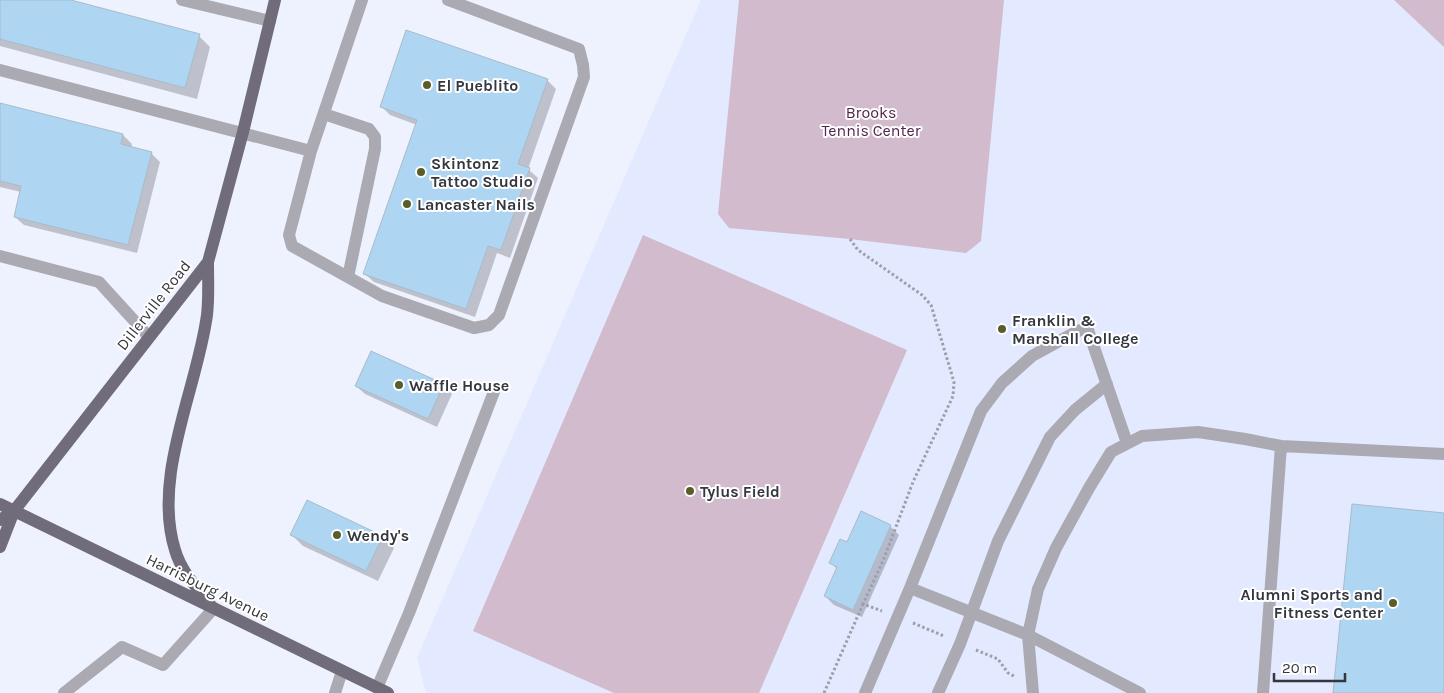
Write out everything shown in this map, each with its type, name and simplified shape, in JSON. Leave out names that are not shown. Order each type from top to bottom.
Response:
[{"type":"main road","name":"Dillerville Road","points":[[14,511],[208,262],[243,132],[274,0]]},
{"type":"main road","points":[[208,262],[207,316],[174,455],[168,514],[175,551],[182,567],[192,583],[214,608]]},
{"type":"main road","name":"Harrisburg Avenue","points":[[0,504],[383,690]]},
{"type":"main road","points":[[0,520],[14,511]]},
{"type":"main road","points":[[0,546],[14,511]]},
{"type":"lane","points":[[182,0],[270,21]]},
{"type":"lane","points":[[362,0],[311,150],[289,235],[292,246],[382,296],[474,328],[489,324],[499,315],[584,77],[579,50],[448,0]]},
{"type":"lane","points":[[0,70],[311,150]]},
{"type":"lane","points":[[324,114],[369,129],[375,137],[375,149],[348,277]]},
{"type":"lane","points":[[0,256],[100,282],[149,337]]},
{"type":"lane","points":[[865,693],[910,588],[981,411],[1002,384],[1032,356],[1087,327],[1127,443]]},
{"type":"lane","points":[[938,693],[960,644],[998,541],[1050,437],[1075,410],[1107,384]]},
{"type":"lane","points":[[383,690],[409,613],[495,389]]},
{"type":"lane","points":[[1033,692],[1028,635],[1038,589],[1056,548],[1088,488],[1111,452],[1142,436],[1198,432],[1281,446],[1444,454]]},
{"type":"lane","points":[[1263,693],[1281,446]]},
{"type":"lane","points":[[910,588],[1028,635],[1140,693]]},
{"type":"lane","points":[[64,693],[122,647],[163,664],[214,608]]},
{"type":"lane","points":[[335,693],[342,671]]},
{"type":"path","points":[[824,693],[883,561],[913,482],[953,396],[954,382],[931,305],[922,295],[858,250],[850,239]]},
{"type":"path","points":[[863,604],[998,659],[1008,673],[1033,692]]},
{"type":"shaded area","name":"Franklin & Marshall College","points":[[701,0],[1444,0],[1444,693],[426,693],[417,658]]},
{"type":"green space","name":"Brooks Tennis Center","points":[[739,0],[1004,0],[981,241],[966,253],[850,239],[729,228],[718,214]]},
{"type":"green space","points":[[1394,0],[1444,0],[1444,47]]},
{"type":"green space","name":"Tylus Field","points":[[643,235],[907,350],[759,693],[614,693],[473,631]]},
{"type":"building","points":[[0,0],[71,0],[200,34],[185,88],[0,39]]},
{"type":"building","points":[[406,30],[548,79],[518,164],[530,168],[501,250],[488,246],[466,309],[363,274],[417,120],[380,107]]},
{"type":"building","points":[[0,103],[123,134],[121,144],[152,152],[128,245],[14,217],[21,186],[0,181]]},
{"type":"building","name":"Waffle House","points":[[371,351],[444,384],[428,419],[355,386]]},
{"type":"building","name":"Wendy's","points":[[307,500],[383,536],[366,571],[290,535]]},
{"type":"building","name":"Alumni Sports and Fitness Center","points":[[1352,504],[1444,513],[1444,693],[1333,693]]},
{"type":"building","points":[[861,511],[891,525],[853,610],[824,596],[837,567],[829,563],[840,539],[847,542]]},
{"type":"place","name":"El Pueblito","points":[[427,85]]},
{"type":"place","name":"Skintonz Tattoo Studio","points":[[421,172]]},
{"type":"place","name":"Lancaster Nails","points":[[407,204]]},
{"type":"place","name":"Franklin & Marshall College","points":[[1002,329]]},
{"type":"place","name":"Waffle House","points":[[399,385]]},
{"type":"place","name":"Tylus Field","points":[[690,491]]},
{"type":"place","name":"Wendy's","points":[[337,535]]},
{"type":"place","name":"Alumni Sports and Fitness Center","points":[[1393,603]]}]
